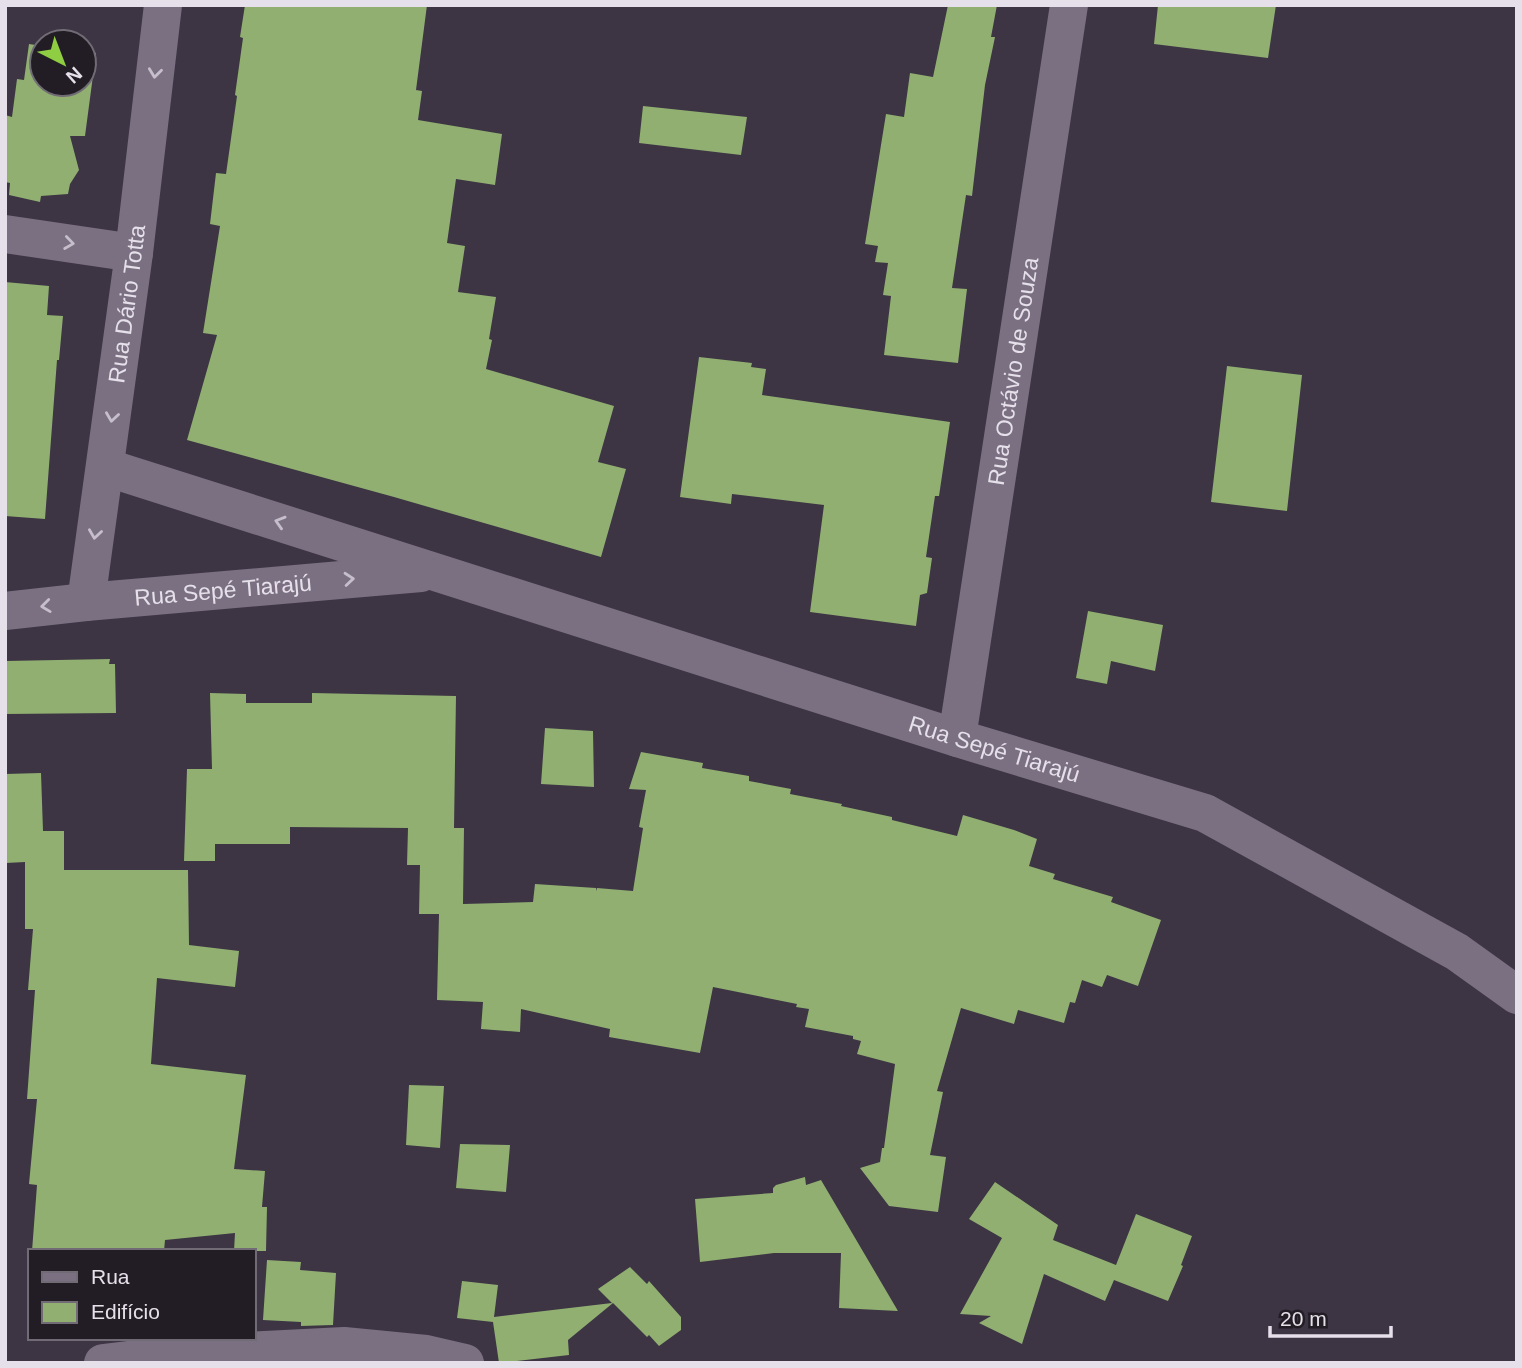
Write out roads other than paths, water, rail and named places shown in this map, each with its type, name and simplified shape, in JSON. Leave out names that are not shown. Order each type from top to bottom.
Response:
[{"type":"street","name":"Rua Dário Totta","points":[[86,602],[134,253],[163,5]]},
{"type":"street","name":"Rua Octávio de Souza","points":[[957,738],[1069,5]]},
{"type":"street","points":[[5,234],[134,253]]},
{"type":"street","name":"Rua Sepé Tiarajú","points":[[105,467],[957,738],[1205,813],[1457,952],[1517,995]]},
{"type":"street","name":"Rua Sepé Tiarajú","points":[[5,611],[439,572]]},
{"type":"street","points":[[103,1363],[169,1354],[344,1346],[426,1354],[465,1363]]}]
